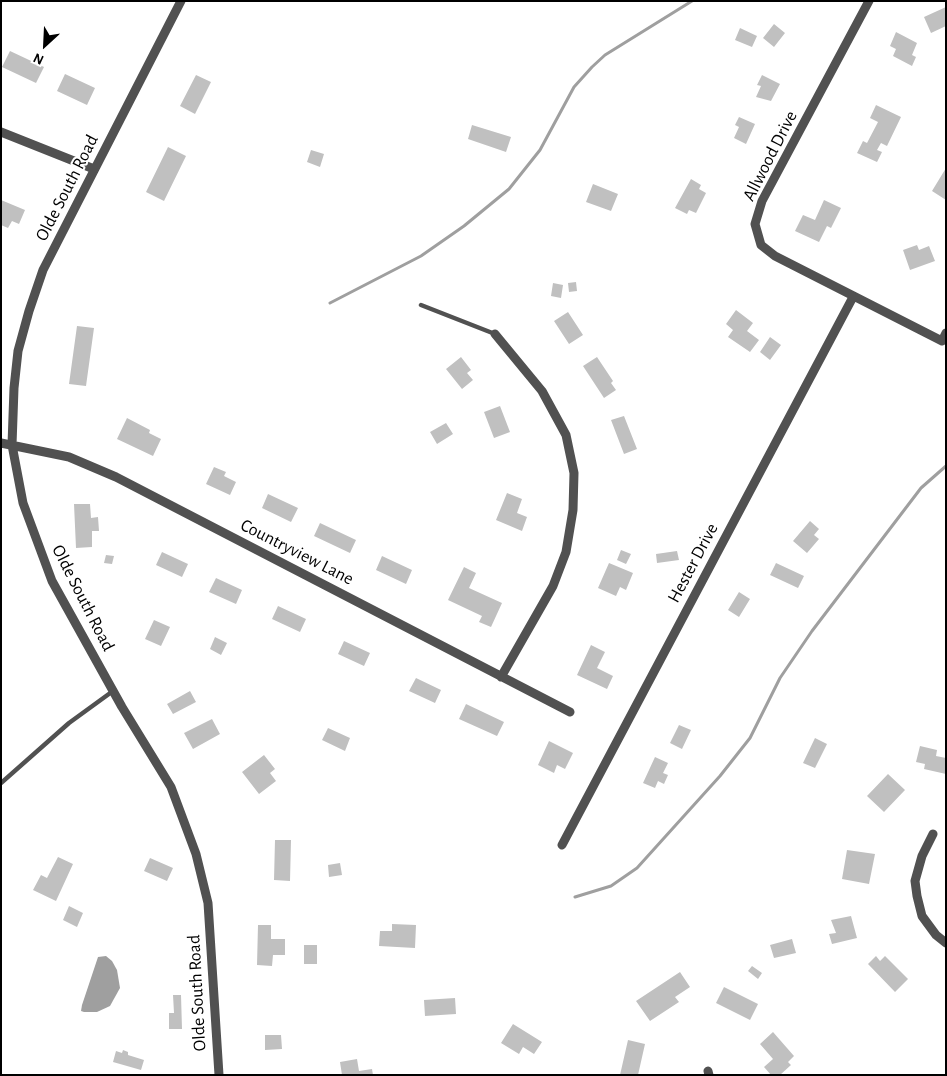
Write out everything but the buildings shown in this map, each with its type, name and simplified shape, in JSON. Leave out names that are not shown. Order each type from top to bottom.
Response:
[{"type":"street","name":"Olde South Road","points":[[181,1],[44,270],[29,311],[18,351],[14,388],[12,445],[23,503],[52,581],[113,691],[171,787],[196,854],[208,903],[219,1075]]},
{"type":"street","name":"Allwood Drive","points":[[869,1],[762,202],[755,224],[761,245],[776,256],[942,341],[946,333]]},
{"type":"street","points":[[1,132],[94,169]]},
{"type":"street","name":"Hester Drive","points":[[562,845],[853,297]]},
{"type":"street","points":[[496,334],[542,391],[566,435],[574,473],[572,510],[566,552],[553,586],[501,677]]},
{"type":"street","name":"Countryview Lane","points":[[1,443],[69,458],[116,477],[570,712]]},
{"type":"street","points":[[933,834],[922,856],[916,881],[917,896],[922,916],[936,935],[946,943]]},
{"type":"lane","points":[[420,305],[496,334]]},
{"type":"lane","points":[[1,783],[69,723],[113,691]]},
{"type":"shaded area","points":[[106,956],[112,961],[117,970],[120,988],[110,1006],[97,1012],[84,1012],[81,1011],[82,1005],[98,957]]},
{"type":"waterway","points":[[330,303],[421,256],[464,226],[509,189],[540,150],[574,87],[592,67],[605,55],[692,1]]},
{"type":"waterway","points":[[575,897],[611,886],[637,868],[720,776],[750,738],[780,678],[812,631],[921,488],[946,466]]}]
